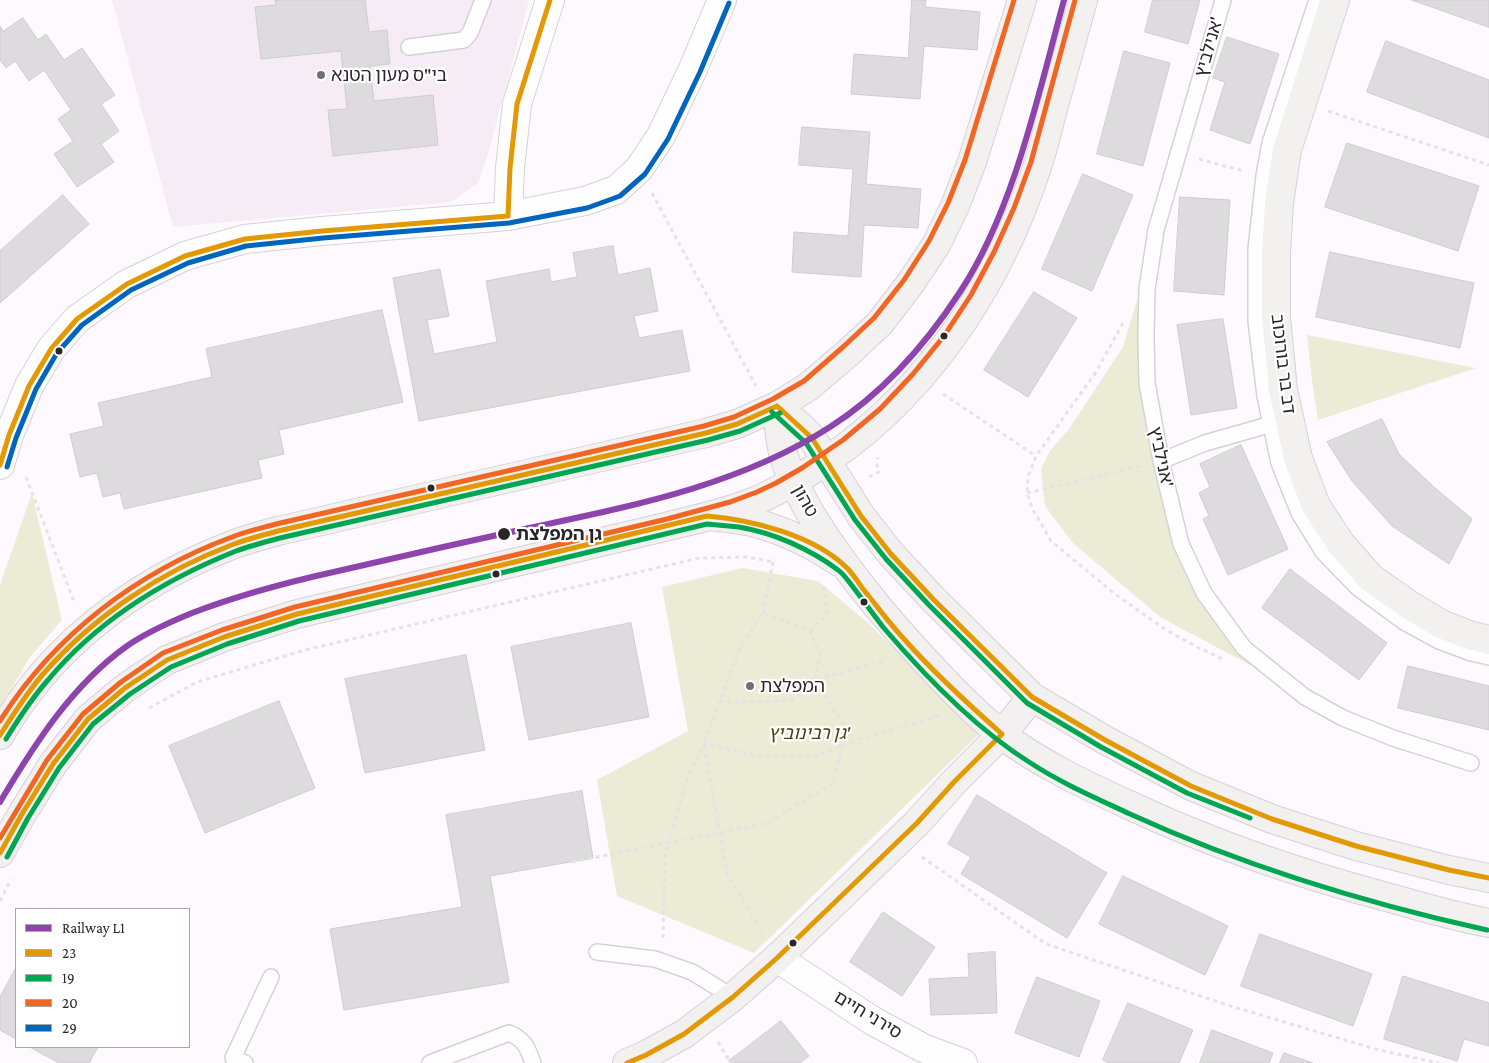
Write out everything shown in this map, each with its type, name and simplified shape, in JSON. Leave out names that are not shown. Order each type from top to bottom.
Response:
[{"type":"main road","points":[[0,735],[10,717],[41,675],[85,630],[135,593],[195,560],[229,546],[278,531],[706,433],[737,424],[768,399],[808,387],[880,323],[910,284],[936,245],[955,206],[972,162],[1022,0]]},
{"type":"main road","points":[[0,854],[53,764],[88,720],[125,688],[168,660],[224,637],[290,616],[708,516],[752,502],[827,461],[856,439],[889,410],[920,377],[950,340],[980,294],[1004,249],[1038,163],[1083,0]]},
{"type":"main road","name":"דב בר בורוכוב","points":[[1335,0],[1287,150],[1279,203],[1276,254],[1276,317],[1283,390],[1280,422],[1298,458],[1316,506],[1341,544],[1371,578],[1441,624],[1469,635],[1489,640]]},
{"type":"main road","points":[[768,399],[812,438],[861,516],[891,554],[934,600],[1032,697],[1105,740],[1191,786],[1272,819],[1356,846],[1449,870],[1489,878]]},
{"type":"main road","name":"טהון","points":[[768,399],[793,481],[829,542],[889,622],[916,652],[970,707],[1002,734],[1033,756],[1079,782],[1170,824],[1337,884],[1462,918],[1489,923]]},
{"type":"main road","points":[[708,516],[754,522],[784,533],[820,550],[846,566]]},
{"type":"main road","points":[[627,1063],[684,1034],[733,997],[777,958],[899,841],[1002,734],[1032,697]]},
{"type":"street","points":[[508,216],[510,168],[517,104],[550,0]]},
{"type":"street","points":[[0,465],[9,435],[29,386],[51,349],[78,319],[127,284],[185,256],[245,239],[508,216],[585,201],[616,190],[639,169],[661,136],[693,69],[722,0]]},
{"type":"street","name":"סירני חיים","points":[[777,958],[873,1021],[923,1048],[964,1063]]},
{"type":"lane","points":[[409,47],[464,40],[470,33],[483,0]]},
{"type":"lane","name":"אנילביץ'","points":[[1222,0],[1156,230],[1147,289],[1147,383],[1161,461],[1181,544],[1204,593],[1244,648],[1305,697],[1343,718],[1393,738],[1471,763]]},
{"type":"lane","points":[[1317,0],[1270,143],[1264,176],[1256,249],[1256,321],[1265,396],[1280,422],[1279,463],[1299,513],[1323,552],[1358,588],[1404,622],[1439,641],[1471,653],[1489,657]]},
{"type":"lane","points":[[1161,461],[1205,443],[1280,422]]},
{"type":"lane","points":[[597,952],[662,961],[692,972],[733,997]]},
{"type":"lane","points":[[245,1063],[233,1058],[271,977]]},
{"type":"lane","points":[[430,1063],[509,1033],[519,1037],[528,1050],[533,1063]]},
{"type":"path","points":[[1302,102],[1489,165]]},
{"type":"path","points":[[1178,153],[1264,176]]},
{"type":"path","points":[[639,169],[768,399]]},
{"type":"path","points":[[1124,319],[1121,328],[1096,372],[1036,456],[1028,477],[1027,493],[1032,508],[1051,540],[1115,594],[1166,630],[1226,660]]},
{"type":"path","points":[[936,390],[1036,456]]},
{"type":"path","points":[[9,435],[85,630]]},
{"type":"path","points":[[1027,493],[1161,461]]},
{"type":"path","points":[[662,961],[665,856],[688,776],[704,744],[740,647],[763,613],[773,562],[784,533]]},
{"type":"path","points":[[810,631],[827,614],[820,550]]},
{"type":"path","points":[[148,709],[197,682],[305,650],[698,558],[747,557],[773,562]]},
{"type":"path","points":[[572,862],[768,823],[833,783],[846,729],[815,680],[820,655],[810,631],[763,613]]},
{"type":"path","points":[[719,702],[791,701],[815,680],[916,652]]},
{"type":"path","points":[[704,744],[763,757],[812,757],[865,737],[970,707]]},
{"type":"path","points":[[704,744],[727,874],[777,958]]},
{"type":"path","points":[[899,841],[1046,944],[1236,1008],[1379,1050],[1438,1063]]},
{"type":"path","points":[[0,901],[12,878]]},
{"type":"shaded area","name":"בי\"ס מעון הטנא","points":[[112,0],[529,0],[489,150],[478,183],[451,202],[173,227]]},
{"type":"green space","points":[[1141,287],[1139,388],[1165,513],[1179,558],[1209,612],[1271,676],[1160,617],[1073,543],[1045,506],[1041,469],[1050,451],[1069,429],[1123,347]]},
{"type":"green space","points":[[1307,335],[1476,368],[1318,420]]},
{"type":"green space","points":[[32,493],[62,620],[30,657],[0,708],[0,585]]},
{"type":"green space","name":"גן רבינוביץ'","points":[[742,568],[818,581],[868,623],[980,733],[754,953],[617,896],[597,780],[688,731],[662,587]]},
{"type":"building","points":[[275,0],[365,0],[369,32],[387,30],[390,64],[370,66],[374,101],[433,95],[438,145],[333,156],[328,110],[347,109],[341,51],[261,59],[255,7],[276,5]]},
{"type":"building","points":[[912,0],[926,0],[925,7],[980,12],[977,50],[924,46],[920,99],[851,94],[854,54],[908,58]]},
{"type":"building","points":[[1153,0],[1200,0],[1188,44],[1145,32]]},
{"type":"building","points":[[1412,0],[1489,0],[1489,27]]},
{"type":"building","points":[[23,18],[38,40],[46,34],[64,60],[82,48],[115,95],[101,104],[119,131],[101,144],[114,162],[77,187],[54,154],[73,141],[58,119],[71,110],[44,70],[29,81],[15,61],[6,68],[0,60],[0,26],[3,31]]},
{"type":"building","points":[[1227,37],[1279,54],[1250,144],[1210,130],[1225,82],[1213,78]]},
{"type":"building","points":[[1386,41],[1489,80],[1489,138],[1367,92]]},
{"type":"building","points":[[1124,51],[1170,63],[1143,166],[1097,154]]},
{"type":"building","points":[[802,127],[870,132],[866,184],[921,189],[918,228],[864,225],[861,277],[792,272],[794,232],[848,236],[853,169],[799,165]]},
{"type":"building","points":[[1347,143],[1479,186],[1458,251],[1325,207]]},
{"type":"building","points":[[1083,174],[1133,195],[1092,291],[1042,269]]},
{"type":"building","points":[[63,195],[89,224],[0,303],[0,251]]},
{"type":"building","points":[[1180,197],[1230,200],[1224,295],[1174,291]]},
{"type":"building","points":[[613,246],[618,275],[650,268],[658,311],[634,316],[639,338],[682,330],[690,371],[419,421],[393,278],[440,269],[449,316],[427,320],[434,354],[497,342],[486,281],[549,269],[551,282],[577,277],[573,253]]},
{"type":"building","points":[[1330,252],[1474,283],[1460,348],[1316,317]]},
{"type":"building","points":[[1034,292],[1077,318],[1028,397],[984,370]]},
{"type":"building","points":[[382,310],[403,402],[279,430],[284,454],[258,460],[262,478],[124,509],[120,493],[103,497],[97,473],[80,477],[70,434],[104,426],[98,403],[212,377],[206,349]]},
{"type":"building","points":[[1223,319],[1237,408],[1191,415],[1177,325]]},
{"type":"building","points":[[1382,419],[1399,454],[1472,519],[1449,564],[1392,526],[1352,481],[1327,442]]},
{"type":"building","points":[[1241,445],[1288,549],[1228,575],[1203,519],[1209,516],[1199,493],[1210,487],[1200,464]]},
{"type":"building","points":[[1290,569],[1387,643],[1359,680],[1262,608]]},
{"type":"building","points":[[631,623],[649,717],[529,740],[511,647]]},
{"type":"building","points":[[466,655],[485,750],[365,773],[345,679]]},
{"type":"building","points":[[1408,666],[1489,686],[1489,730],[1398,708]]},
{"type":"building","points":[[279,701],[315,788],[205,833],[169,746]]},
{"type":"building","points":[[582,791],[593,858],[490,876],[509,982],[344,1010],[330,929],[462,907],[446,815]]},
{"type":"building","points":[[977,795],[1107,873],[1067,938],[961,874],[971,857],[948,844]]},
{"type":"building","points":[[1123,876],[1228,926],[1205,975],[1099,924]]},
{"type":"building","points":[[883,912],[935,947],[902,996],[850,962]]},
{"type":"building","points":[[1260,934],[1372,974],[1353,1026],[1241,986]]},
{"type":"building","points":[[995,952],[997,1013],[931,1015],[929,979],[969,977],[968,954]]},
{"type":"building","points":[[15,970],[15,1038],[0,1030],[0,997]]},
{"type":"building","points":[[1403,976],[1489,1003],[1489,1046],[1464,1039],[1457,1061],[1384,1039]]},
{"type":"building","points":[[1037,977],[1100,1001],[1079,1057],[1015,1033]]},
{"type":"building","points":[[1128,1003],[1193,1030],[1179,1063],[1109,1063],[1103,1060]]},
{"type":"building","points":[[781,1021],[809,1056],[800,1063],[731,1063],[729,1061]]},
{"type":"building","points":[[1212,1030],[1273,1053],[1269,1063],[1200,1063]]},
{"type":"building","points":[[32,1048],[97,1048],[89,1063],[59,1063]]},
{"type":"building","points":[[1284,1053],[1313,1063],[1280,1063]]},
{"type":"rail line","name":"L1","points":[[0,802],[26,759],[72,697],[107,662],[127,646],[142,636],[167,624],[210,606],[282,584],[646,502],[684,491],[722,479],[759,464],[795,447],[849,414],[902,367],[918,349],[947,311],[979,260],[1010,189],[1034,113],[1064,0]]},
{"type":"transit line","name":"23","points":[[508,216],[510,168],[517,104],[550,0]]},
{"type":"transit line","name":"20","points":[[0,721],[22,690],[72,634],[131,588],[163,568],[197,551],[249,531],[276,524],[704,426],[734,417],[773,399],[804,381],[874,318],[904,280],[929,241],[948,203],[965,160],[1014,0]]},
{"type":"transit line","name":"20","points":[[0,838],[47,760],[83,714],[121,682],[163,653],[222,630],[295,607],[667,519],[730,502],[776,483],[843,440],[880,409],[913,374],[944,336],[971,295],[994,252],[1014,208],[1031,162],[1075,0]]},
{"type":"transit line","name":"29","points":[[7,467],[16,438],[36,389],[57,353],[82,325],[131,290],[188,263],[246,246],[509,223],[587,208],[620,196],[645,174],[668,139],[700,72],[729,3]]},
{"type":"transit line","name":"23","points":[[0,465],[9,435],[29,386],[51,349],[77,319],[127,284],[185,256],[245,239],[508,216]]},
{"type":"transit line","name":"23","points":[[777,406],[812,438],[861,516],[891,554],[934,600],[1032,697],[1105,740],[1191,786],[1272,819],[1356,846],[1449,870],[1489,878]]},
{"type":"transit line","name":"23","points":[[0,735],[38,680],[85,632],[131,597],[156,581],[207,555],[239,542],[278,531],[706,433],[737,424],[777,406]]},
{"type":"transit line","name":"19","points":[[772,412],[806,443],[855,520],[886,559],[1027,703],[1101,747],[1187,793],[1250,818]]},
{"type":"transit line","name":"19","points":[[6,739],[42,687],[88,639],[134,604],[159,589],[210,562],[236,551],[280,538],[708,440],[740,431],[780,413]]},
{"type":"transit line","name":"23","points":[[0,853],[53,764],[88,719],[125,688],[167,660],[224,637],[297,614],[707,516],[743,521],[782,531],[800,538],[833,556],[849,570],[888,621],[915,652],[1002,734]]},
{"type":"transit line","name":"19","points":[[7,857],[28,818],[59,768],[93,724],[130,694],[171,667],[227,644],[299,621],[707,524],[739,527],[765,533],[816,555],[838,570],[883,627],[951,700],[989,733],[1041,770],[1173,833],[1261,866],[1350,895],[1487,930]]},
{"type":"transit line","name":"23","points":[[627,1063],[684,1034],[733,997],[777,958],[917,823],[954,782],[1002,734]]},
{"type":"place","name":"בי\"ס מעון הטנא","points":[[321,75]]},
{"type":"place","name":"גן המפלצת","points":[[504,534]]},
{"type":"place","name":"המפלצת","points":[[750,686]]}]
